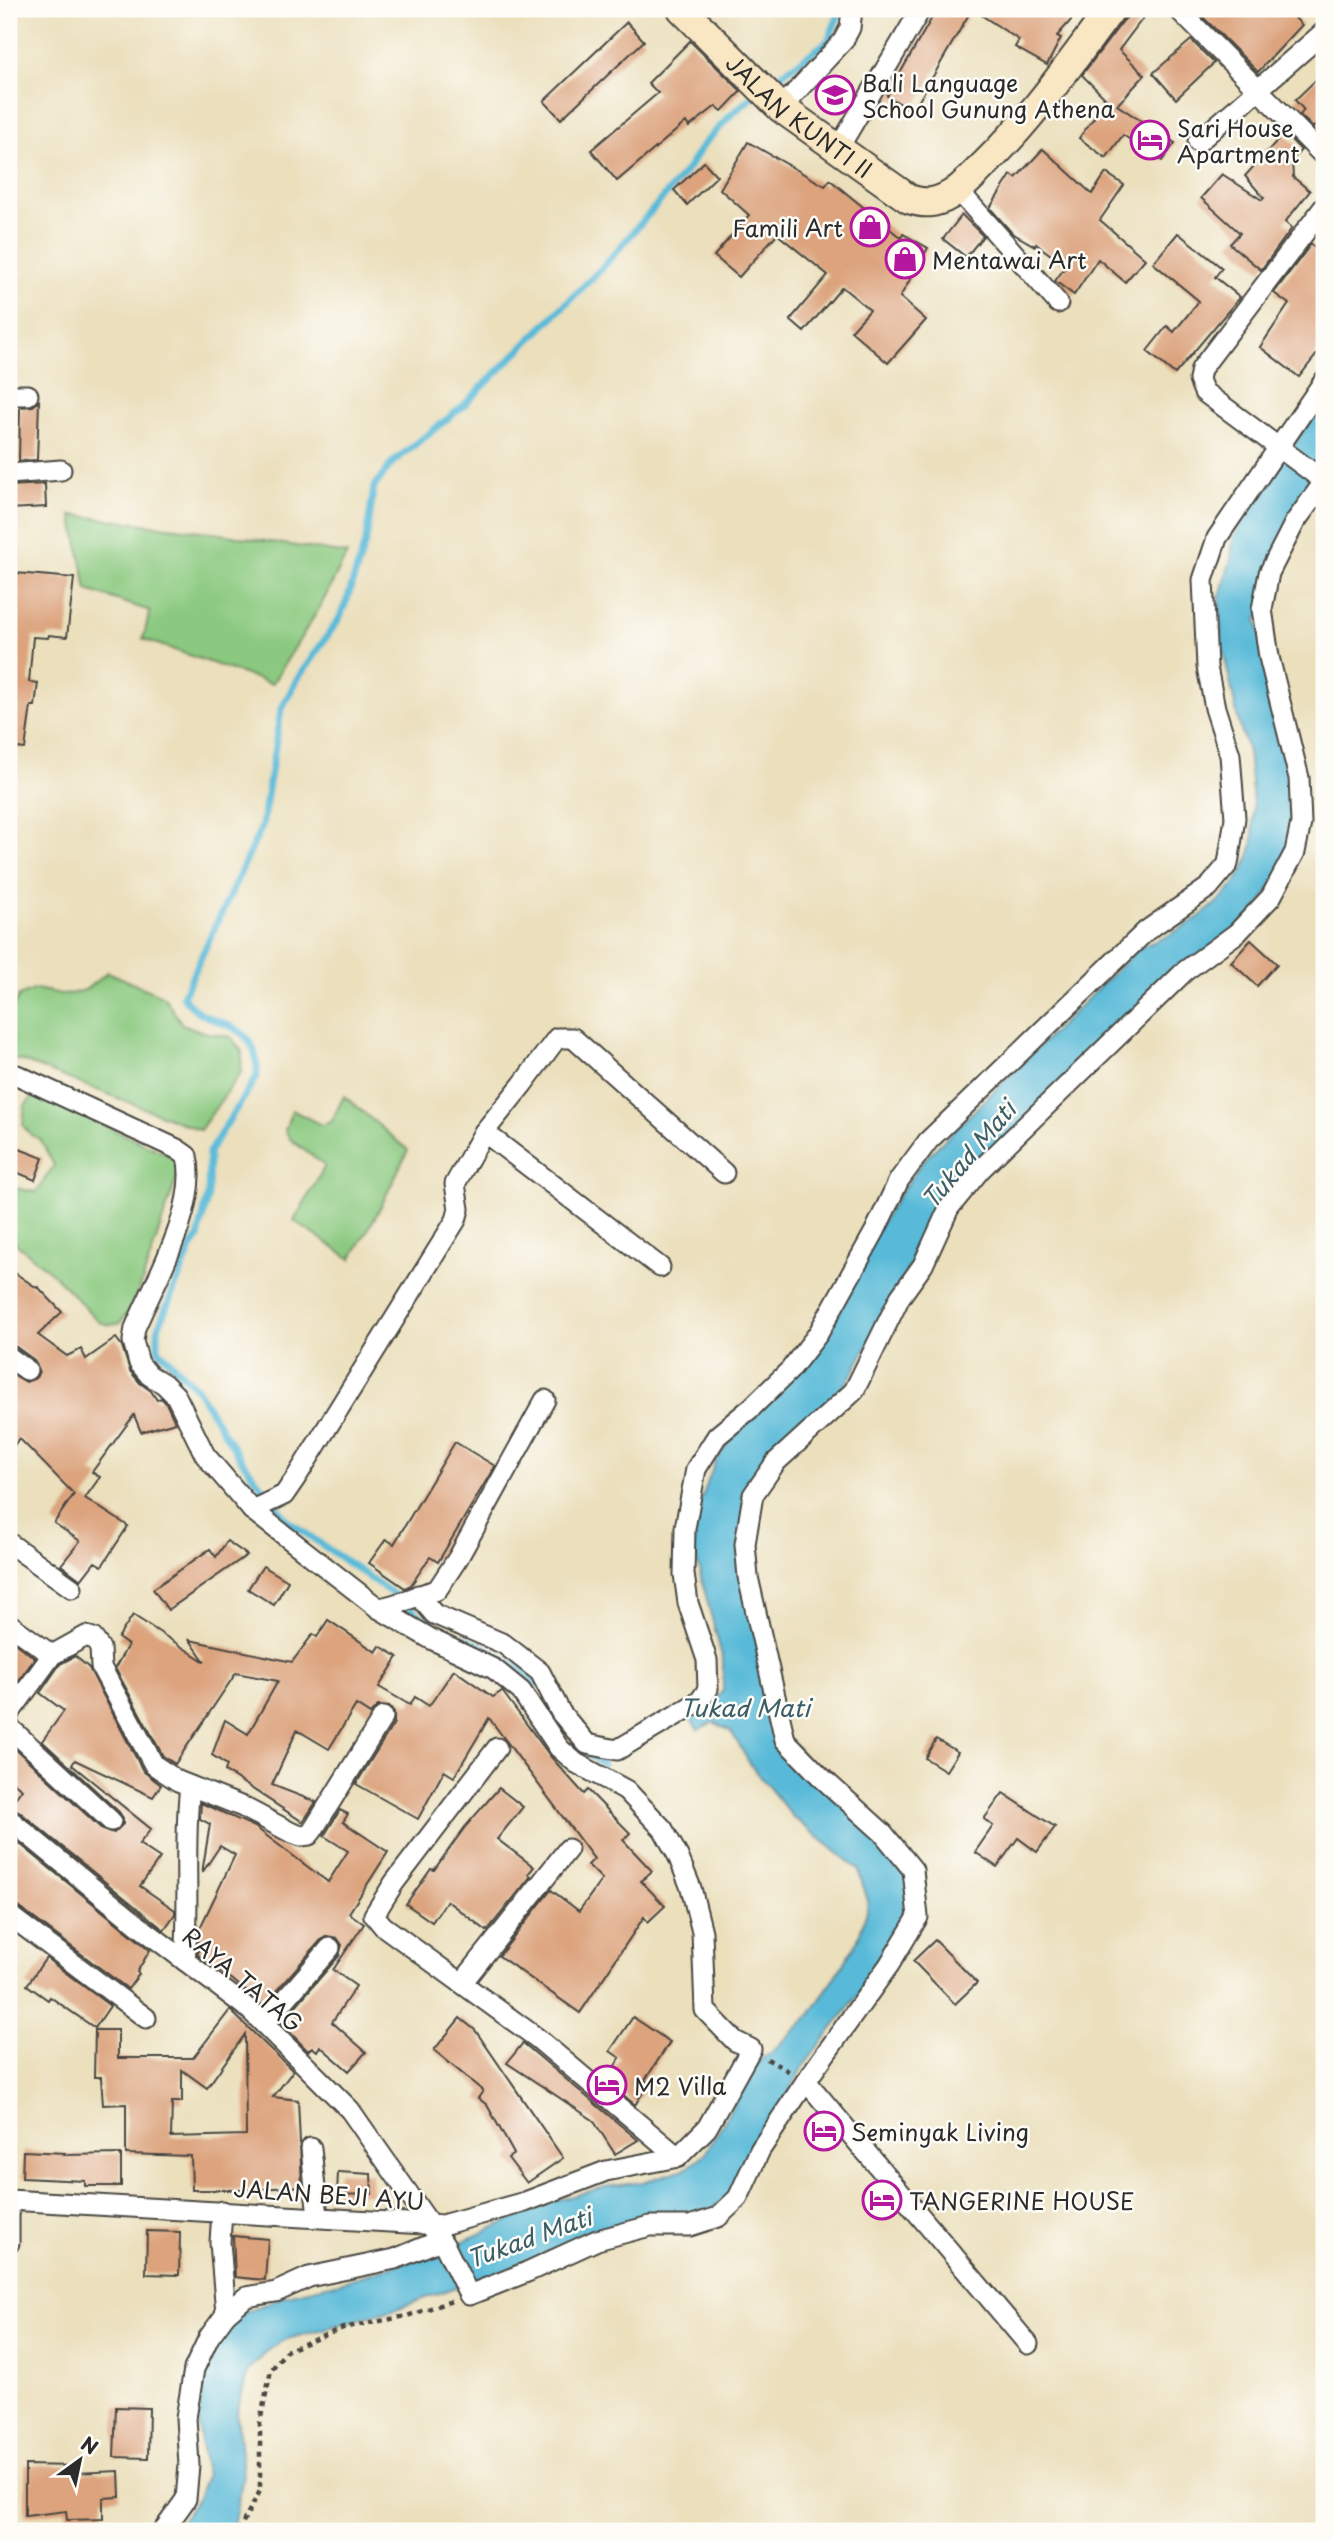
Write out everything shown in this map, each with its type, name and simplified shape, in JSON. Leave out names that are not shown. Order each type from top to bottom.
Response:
[{"type":"street","name":"JALAN KUNTI II","points":[[682,9],[781,108],[909,199],[928,203],[958,190]]},
{"type":"street","points":[[781,108],[843,41],[850,28],[852,9]]},
{"type":"street","points":[[838,149],[921,9]]},
{"type":"street","points":[[1058,303],[958,190],[1034,111],[1111,9]]},
{"type":"street","points":[[1178,9],[1324,156]]},
{"type":"street","points":[[1198,142],[1324,32]]},
{"type":"street","points":[[468,2293],[527,2272],[597,2240],[650,2226],[690,2226],[718,2217],[738,2198],[760,2150],[803,2079],[889,1965],[918,1917],[913,1870],[883,1833],[785,1740],[748,1577],[745,1544],[753,1495],[776,1462],[854,1391],[900,1297],[923,1265],[949,1208],[980,1170],[1168,986],[1237,933],[1271,897],[1295,852],[1301,823],[1299,778],[1269,657],[1262,609],[1269,573],[1295,522],[1323,480],[1204,392],[1199,380],[1201,369],[1324,207]]},
{"type":"street","points":[[9,1074],[17,1075],[124,1124],[187,1156],[190,1170],[187,1202],[135,1328],[134,1351],[149,1376],[164,1384],[176,1396],[205,1455],[259,1508],[400,1602],[505,1644],[540,1672],[561,1713],[587,1744],[617,1750],[700,1701],[708,1689],[708,1660],[688,1603],[684,1574],[685,1528],[696,1469],[717,1436],[790,1370],[818,1334],[875,1231],[899,1180],[928,1141],[1146,931],[1209,887],[1228,864],[1235,818],[1230,755],[1215,708],[1207,667],[1203,580],[1217,538],[1282,450],[1324,381]]},
{"type":"street","points":[[9,474],[61,470]]},
{"type":"street","points":[[259,1508],[284,1495],[456,1220],[458,1209],[455,1184],[484,1132],[557,1038],[572,1038],[724,1173]]},
{"type":"street","points":[[484,1132],[660,1267]]},
{"type":"street","points":[[9,1357],[27,1370]]},
{"type":"street","points":[[400,1602],[436,1590],[458,1558],[545,1400]]},
{"type":"street","points":[[9,1542],[72,1588]]},
{"type":"street","points":[[400,1602],[431,1639],[494,1670],[521,1692],[559,1748],[576,1763],[626,1790],[663,1829],[678,1856],[691,1888],[702,1932],[705,2010],[735,2040],[751,2049],[707,2128],[678,2157],[537,2038],[373,1916],[394,1883],[497,1748]]},
{"type":"street","points":[[9,1623],[52,1654]]},
{"type":"street","points":[[9,1714],[52,1654],[86,1636],[98,1641],[101,1667],[150,1759],[164,1774],[243,1807],[302,1836],[309,1835],[383,1717]]},
{"type":"street","points":[[9,1727],[111,1821]]},
{"type":"street","points":[[186,1961],[187,1814],[190,1786]]},
{"type":"street","name":"RAYA TATAG","points":[[9,1819],[250,2010],[350,2110],[439,2237],[468,2293]]},
{"type":"street","points":[[463,1983],[568,1849]]},
{"type":"street","points":[[9,1915],[146,2018]]},
{"type":"street","points":[[264,2024],[330,1948]]},
{"type":"street","points":[[803,2079],[1028,2344]]},
{"type":"street","points":[[311,2148],[318,2217]]},
{"type":"street","name":"JALAN BEJI AYU","points":[[9,2200],[318,2217],[439,2237],[442,2225],[525,2202],[606,2171],[678,2157]]},
{"type":"street","points":[[9,2200],[9,2243]]},
{"type":"street","points":[[222,2211],[220,2242],[226,2314]]},
{"type":"street","points":[[163,2531],[186,2499],[189,2465],[186,2418],[194,2369],[209,2337],[226,2314],[246,2297],[276,2292],[309,2277],[395,2259],[439,2237]]},
{"type":"path","points":[[758,2053],[803,2079]]},
{"type":"path","points":[[238,2531],[260,2491],[260,2422],[271,2370],[286,2351],[343,2328],[407,2316],[468,2293]]},
{"type":"green space","points":[[72,515],[208,532],[347,554],[320,607],[272,684],[143,639],[150,611],[87,590]]},
{"type":"green space","points":[[108,972],[164,997],[182,1024],[203,1032],[231,1037],[242,1052],[241,1072],[200,1130],[23,1061],[9,1058],[9,1016],[19,996],[36,989],[66,995],[85,990]]},
{"type":"green space","points":[[35,1093],[175,1158],[180,1168],[141,1285],[120,1323],[110,1325],[99,1322],[53,1274],[9,1238],[9,1187],[36,1192],[54,1165],[40,1139],[31,1135],[23,1126],[25,1106]]},
{"type":"green space","points":[[344,1096],[408,1150],[377,1214],[351,1259],[294,1221],[325,1166],[290,1139],[285,1130],[292,1110],[321,1125],[331,1122]]},
{"type":"water","name":"Tukad Mati","points":[[1324,401],[1324,473],[1257,620],[1292,771],[1294,848],[1259,906],[945,1207],[904,1276],[853,1373],[828,1406],[745,1501],[779,1729],[911,1873],[915,1905],[894,1949],[802,2068],[748,2167],[726,2198],[712,2208],[697,2212],[610,2226],[474,2284],[461,2285],[396,2309],[287,2339],[270,2349],[248,2371],[237,2412],[243,2477],[232,2531],[174,2531],[198,2497],[206,2477],[199,2429],[201,2395],[210,2356],[236,2316],[287,2295],[339,2283],[444,2250],[548,2203],[604,2187],[643,2182],[687,2168],[705,2154],[759,2061],[810,2015],[857,1942],[868,1901],[858,1869],[793,1817],[750,1764],[731,1731],[713,1722],[698,1730],[688,1715],[705,1703],[709,1705],[723,1691],[723,1660],[693,1547],[700,1503],[715,1462],[727,1444],[773,1397],[923,1161],[1139,948],[1166,937],[1198,918],[1224,896],[1244,869],[1253,838],[1253,803],[1248,752],[1221,640],[1219,599],[1231,559],[1233,539],[1251,507]]},
{"type":"building","points":[[937,9],[972,9],[913,111],[887,96]]},
{"type":"building","points":[[972,9],[1081,9],[1057,36],[1061,38],[1047,65],[1015,47],[1019,40]]},
{"type":"building","points":[[1135,9],[1146,14],[1119,50],[1145,75],[1117,105],[1175,143],[1162,161],[1123,135],[1106,158],[1079,138],[1107,100],[1082,75]]},
{"type":"building","points":[[1195,9],[1286,9],[1302,25],[1258,72]]},
{"type":"building","points":[[627,22],[644,41],[561,119],[544,101]]},
{"type":"building","points":[[1191,40],[1214,63],[1176,99],[1153,73]]},
{"type":"building","points":[[690,41],[741,91],[722,111],[716,106],[689,127],[686,122],[617,181],[591,150],[658,93],[648,83]]},
{"type":"building","points":[[1324,72],[1324,131],[1317,124],[1313,128],[1300,115],[1304,110],[1295,100]]},
{"type":"building","points":[[1284,133],[1301,150],[1292,160],[1293,177],[1310,191],[1285,222],[1292,228],[1261,270],[1230,244],[1240,233],[1201,198],[1222,174],[1262,200],[1264,198],[1245,176]]},
{"type":"building","points":[[748,142],[825,186],[830,180],[901,238],[903,234],[928,248],[900,297],[926,320],[888,363],[851,331],[870,310],[842,287],[804,332],[790,320],[828,275],[777,234],[739,277],[714,256],[749,215],[720,189]]},
{"type":"building","points":[[1043,149],[1092,194],[1106,173],[1124,185],[1100,220],[1145,259],[1125,282],[1098,259],[1074,295],[1055,281],[1066,266],[1036,244],[1035,246],[1012,233],[990,208],[1011,175],[1016,178]]},
{"type":"building","points":[[704,162],[717,176],[687,205],[674,190]]},
{"type":"building","points":[[962,215],[983,236],[966,257],[943,239]]},
{"type":"building","points":[[1178,233],[1222,268],[1215,277],[1240,297],[1175,374],[1147,351],[1167,326],[1174,332],[1199,301],[1153,263]]},
{"type":"building","points":[[1324,234],[1324,345],[1299,377],[1260,347],[1289,304],[1274,293],[1311,244],[1314,247]]},
{"type":"building","points":[[39,401],[37,460],[19,461],[20,407],[33,406]]},
{"type":"building","points":[[45,484],[46,507],[9,509],[9,486]]},
{"type":"building","points":[[15,573],[74,578],[67,637],[33,637],[29,682],[38,683],[35,706],[31,706],[25,749],[9,747],[12,668],[9,667],[9,604],[13,605]]},
{"type":"building","points":[[1251,940],[1277,964],[1257,986],[1231,962]]},
{"type":"building","points":[[9,1145],[43,1158],[35,1180],[9,1169]]},
{"type":"building","points":[[9,1269],[38,1287],[62,1312],[38,1335],[67,1356],[81,1349],[86,1359],[116,1338],[122,1346],[130,1371],[157,1400],[161,1398],[166,1403],[175,1422],[141,1432],[134,1415],[92,1472],[100,1477],[85,1498],[128,1526],[102,1566],[95,1562],[81,1580],[61,1565],[80,1541],[54,1523],[74,1494],[19,1438],[9,1453],[9,1372],[26,1382],[36,1378],[39,1371],[34,1360],[9,1345]]},
{"type":"building","points":[[455,1442],[495,1466],[438,1562],[430,1557],[411,1585],[405,1588],[369,1563],[386,1539],[394,1544]]},
{"type":"building","points":[[227,1541],[247,1555],[168,1610],[153,1589],[210,1549],[216,1557]]},
{"type":"building","points":[[263,1566],[288,1581],[274,1605],[248,1589]]},
{"type":"building","points":[[133,1615],[205,1662],[190,1640],[292,1662],[313,1634],[317,1637],[328,1620],[376,1652],[380,1646],[398,1657],[379,1687],[410,1705],[415,1697],[429,1706],[454,1670],[493,1697],[502,1691],[551,1757],[584,1794],[588,1790],[630,1833],[623,1840],[652,1871],[641,1881],[665,1906],[648,1922],[644,1917],[580,2013],[499,1956],[551,1890],[579,1911],[602,1879],[588,1865],[594,1859],[489,1718],[454,1777],[444,1771],[418,1819],[356,1784],[394,1723],[394,1712],[390,1707],[378,1706],[370,1714],[356,1705],[329,1749],[297,1730],[272,1785],[316,1802],[303,1822],[225,1771],[227,1765],[212,1755],[225,1720],[248,1734],[278,1681],[236,1673],[175,1764],[163,1756],[115,1668],[128,1645],[118,1638]]},
{"type":"building","points":[[9,1639],[35,1658],[9,1694]]},
{"type":"building","points":[[75,1656],[89,1668],[143,1771],[161,1785],[153,1797],[75,1760],[72,1765],[151,1829],[139,1844],[160,1858],[140,1886],[175,1910],[164,1930],[17,1810],[9,1807],[22,1789],[9,1779],[9,1743],[103,1830],[114,1833],[123,1824],[119,1812],[42,1741],[64,1711],[40,1693],[60,1664]]},
{"type":"building","points":[[936,1739],[958,1752],[946,1771],[925,1758]]},
{"type":"building","points":[[499,1788],[523,1807],[497,1839],[534,1867],[528,1874],[531,1876],[487,1931],[447,1901],[432,1922],[406,1904],[431,1869],[434,1870],[465,1827]]},
{"type":"building","points":[[1003,1793],[1055,1827],[1037,1852],[1018,1838],[997,1867],[975,1852],[993,1826],[984,1819]]},
{"type":"building","points":[[201,1803],[255,1827],[328,1882],[348,1851],[324,1836],[340,1810],[348,1814],[343,1822],[388,1852],[349,1913],[364,1924],[333,1970],[356,1986],[332,2022],[366,2052],[349,2071],[320,2046],[317,2051],[312,2047],[308,2051],[281,2023],[339,1956],[342,1945],[337,1938],[327,1936],[321,1940],[263,2006],[198,1955],[199,1930],[235,1855],[220,1846],[202,1873],[210,1824],[200,1819]]},
{"type":"building","points":[[9,1835],[150,1950],[137,1972],[139,1974],[128,1989],[16,1905],[9,1903]]},
{"type":"building","points":[[935,1940],[977,1983],[955,2004],[913,1961]]},
{"type":"building","points":[[46,1958],[110,2006],[95,2028],[50,1997],[48,2000],[27,1985]]},
{"type":"building","points":[[230,2010],[293,2071],[273,2097],[298,2100],[302,2186],[192,2190],[191,2156],[126,2154],[126,2104],[103,2105],[101,2077],[94,2077],[95,2030],[118,2030],[118,2058],[193,2058]],"holes":[[[245,2034],[246,2135],[171,2137],[172,2102],[182,2102],[182,2070],[207,2088]]]},
{"type":"building","points":[[633,2017],[670,2042],[645,2080],[649,2083],[635,2105],[606,2080],[620,2058],[610,2051]]},
{"type":"building","points":[[460,2018],[475,2030],[563,2158],[527,2183],[508,2158],[514,2154],[487,2105],[478,2098],[483,2091],[434,2050]]},
{"type":"building","points":[[523,2043],[638,2140],[615,2154],[593,2120],[507,2063]]},
{"type":"building","points":[[23,2151],[65,2153],[64,2155],[121,2154],[121,2186],[85,2186],[85,2181],[22,2178]]},
{"type":"building","points":[[338,2172],[371,2174],[372,2194],[337,2195]]},
{"type":"building","points":[[147,2231],[180,2232],[179,2275],[146,2274]]},
{"type":"building","points":[[233,2236],[268,2239],[265,2280],[235,2277]]},
{"type":"building","points":[[116,2407],[149,2408],[148,2458],[114,2457]]},
{"type":"building","points":[[25,2465],[75,2466],[75,2473],[119,2471],[120,2497],[103,2498],[103,2519],[67,2520],[66,2511],[25,2516]]},
{"type":"waterway","points":[[766,86],[828,41],[841,9]]},
{"type":"waterway","points":[[538,1685],[524,1671],[479,1644],[440,1629],[423,1618],[288,1521],[240,1458],[196,1388],[158,1349],[158,1328],[192,1246],[198,1238],[208,1195],[209,1152],[257,1076],[256,1056],[250,1042],[241,1032],[204,1015],[183,996],[262,826],[281,710],[296,681],[339,619],[347,600],[366,540],[374,487],[393,462],[461,408],[602,268],[687,170],[703,145],[732,114],[757,93]]},
{"type":"waterway","points":[[581,1749],[603,1764]]},
{"type":"place","name":"Bali Language School Gunung Athena","points":[[835,95]]},
{"type":"place","name":"Sari House Apartment","points":[[1150,140]]},
{"type":"place","name":"Famili Art","points":[[870,227]]},
{"type":"place","name":"Mentawai Art","points":[[905,259]]},
{"type":"place","name":"M2 Villa","points":[[607,2085]]},
{"type":"place","name":"Seminyak Living","points":[[824,2131]]},
{"type":"place","name":"TANGERINE HOUSE","points":[[882,2200]]}]
